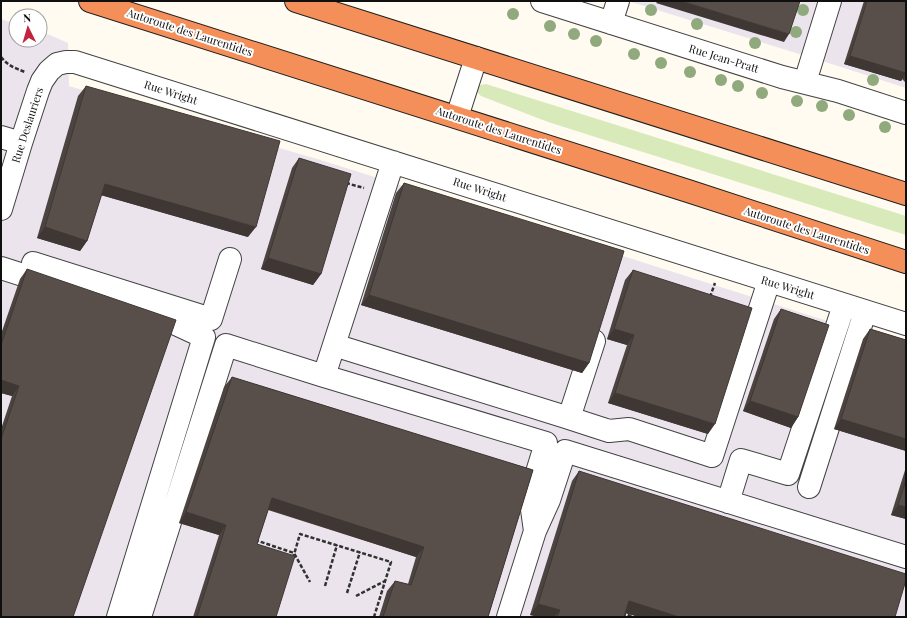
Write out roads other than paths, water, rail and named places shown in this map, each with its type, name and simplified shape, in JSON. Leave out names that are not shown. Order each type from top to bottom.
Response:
[{"type":"highway","name":"Autoroute des Laurentides","points":[[90,1],[681,188],[906,262]]},
{"type":"highway","points":[[296,1],[906,194]]},
{"type":"street","name":"Rue Jean-Pratt","points":[[542,1],[906,113]]},
{"type":"street","points":[[611,23],[618,1]]},
{"type":"street","points":[[805,82],[830,1]]},
{"type":"street","points":[[457,117],[476,58]]},
{"type":"street","name":"Rue Wright","points":[[53,66],[61,63],[75,62],[393,162],[624,246],[769,281],[906,324]]},
{"type":"street","name":"Rue Deslauriers","points":[[1,209],[11,140],[42,81],[53,66]]},
{"type":"street","points":[[324,376],[393,162]]},
{"type":"street","points":[[1,254],[211,319],[230,259]]},
{"type":"street","points":[[1,268],[176,324],[204,337],[118,617]]},
{"type":"street","points":[[334,345],[609,431],[629,429],[712,456],[769,281]]},
{"type":"street","points":[[728,502],[741,460],[788,474],[844,305]]},
{"type":"street","points":[[809,487],[865,312]]},
{"type":"street","points":[[569,418],[600,322]]},
{"type":"street","points":[[140,617],[226,346],[546,443],[530,495],[535,532]]},
{"type":"street","points":[[423,406],[433,376]]},
{"type":"street","points":[[499,429],[508,400]]},
{"type":"street","points":[[508,617],[535,532],[549,500],[564,451],[906,557]]}]
